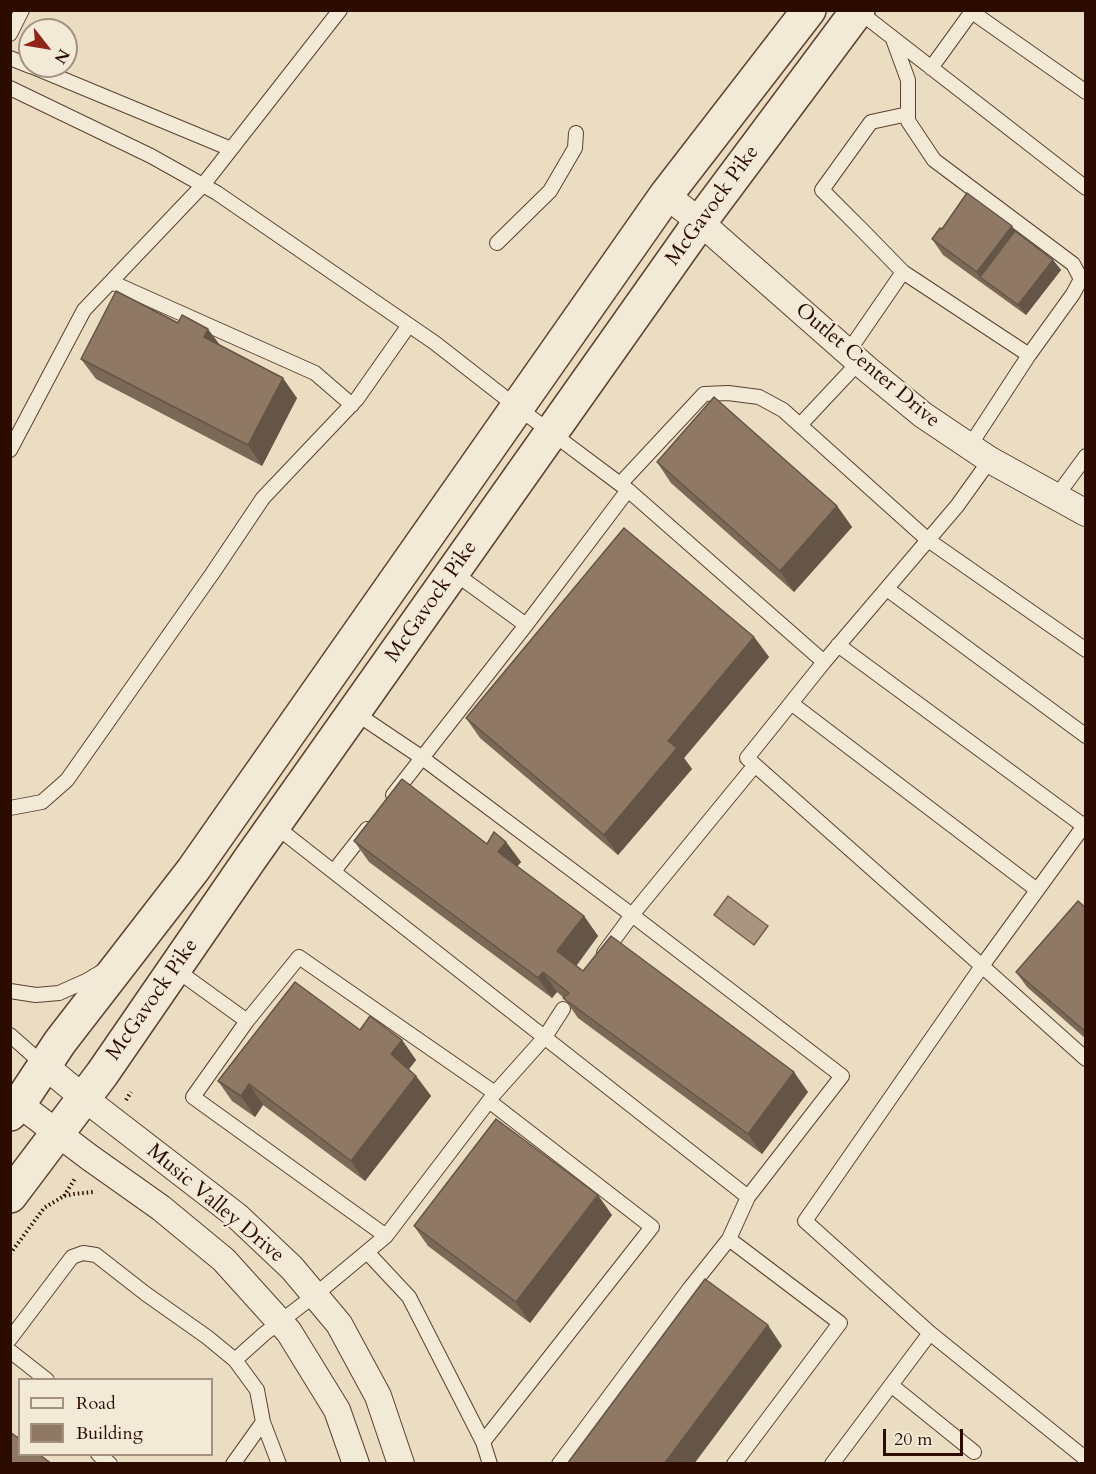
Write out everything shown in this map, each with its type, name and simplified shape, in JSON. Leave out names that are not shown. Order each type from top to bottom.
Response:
[{"type":"street","name":"McGavock Pike","points":[[13,1106],[193,870],[666,195],[809,10]]},
{"type":"street","name":"McGavock Pike","points":[[10,1196],[84,1098],[700,222],[857,11]]},
{"type":"street","name":"Outlet Center Drive","points":[[666,195],[923,415],[979,453],[1086,513]]},
{"type":"street","name":"Music Valley Drive","points":[[45,1066],[237,1216],[292,1268],[339,1324],[378,1396],[401,1464]]},
{"type":"street","name":"Music Valley Drive","points":[[13,1106],[57,1134],[161,1208],[224,1260],[289,1332],[337,1410],[356,1464]]},
{"type":"lane","points":[[10,34],[22,10]]},
{"type":"lane","points":[[10,450],[84,310],[203,185],[340,10]]},
{"type":"lane","points":[[857,11],[1086,188]]},
{"type":"lane","points":[[931,68],[973,11],[1086,92]]},
{"type":"lane","points":[[893,39],[908,80],[908,121],[934,160],[1073,264],[1082,279],[1029,355],[979,453],[957,506],[838,645],[747,758],[1086,1059]]},
{"type":"lane","points":[[59,78],[231,149]]},
{"type":"lane","points":[[10,88],[150,156],[217,193],[435,343],[624,487],[824,662]]},
{"type":"lane","points":[[908,114],[871,122],[822,190],[903,272],[1029,355]]},
{"type":"lane","points":[[497,243],[550,191],[575,148],[576,133]]},
{"type":"lane","points":[[800,425],[853,357],[903,272]]},
{"type":"lane","points":[[111,282],[315,373],[352,405]]},
{"type":"lane","points":[[10,808],[42,802],[67,780],[263,498],[352,405],[409,325]]},
{"type":"lane","points":[[334,871],[526,625],[624,487],[704,394],[728,393],[759,397],[783,410],[928,540],[1086,650]]},
{"type":"lane","points":[[1056,497],[1086,456]]},
{"type":"lane","points":[[453,572],[526,625]]},
{"type":"lane","points":[[886,589],[1086,736]]},
{"type":"lane","points":[[838,645],[1085,825],[982,966],[805,1221],[930,1333],[1086,1459]]},
{"type":"lane","points":[[791,703],[1037,890]]},
{"type":"lane","points":[[354,712],[422,757],[842,1076],[748,1197],[729,1239],[559,1464]]},
{"type":"lane","points":[[594,966],[632,915],[755,765]]},
{"type":"lane","points":[[274,825],[748,1197]]},
{"type":"lane","points":[[386,1236],[193,1097],[247,1021],[299,957],[492,1097],[652,1227],[483,1442]]},
{"type":"lane","points":[[10,992],[36,995],[59,993],[86,981],[124,959]]},
{"type":"lane","points":[[175,969],[247,1021]]},
{"type":"lane","points":[[235,1360],[386,1236],[492,1097],[545,1037],[563,1009]]},
{"type":"lane","points":[[10,1035],[45,1066]]},
{"type":"lane","points":[[729,1239],[840,1323],[734,1464]]},
{"type":"lane","points":[[367,1252],[409,1297],[483,1442],[490,1464]]},
{"type":"lane","points":[[10,1339],[72,1257],[83,1253],[96,1255],[235,1360],[257,1390],[262,1422],[279,1464]]},
{"type":"lane","points":[[832,1464],[930,1333]]},
{"type":"lane","points":[[10,1351],[44,1378]]},
{"type":"lane","points":[[891,1385],[974,1452]]},
{"type":"lane","points":[[233,1464],[262,1422]]},
{"type":"path","points":[[10,1254],[44,1208],[64,1196],[96,1192]]},
{"type":"shaded area","points":[[728,896],[768,926],[754,945],[714,915]]},
{"type":"building","points":[[967,193],[1012,226],[977,272],[932,239],[940,228],[942,229]]},
{"type":"building","points":[[1015,231],[1053,260],[1018,305],[980,277]]},
{"type":"building","points":[[116,291],[178,323],[182,315],[208,329],[204,337],[283,378],[248,445],[81,359]]},
{"type":"building","points":[[714,397],[837,506],[780,571],[657,462]]},
{"type":"building","points":[[624,528],[754,637],[668,741],[677,748],[604,835],[466,718]]},
{"type":"building","points":[[402,779],[487,844],[494,832],[506,842],[498,852],[584,916],[557,951],[583,971],[611,936],[794,1072],[748,1134],[563,998],[569,993],[543,972],[538,978],[354,841]]},
{"type":"building","points":[[1078,901],[1086,908],[1086,1032],[1016,972]]},
{"type":"building","points":[[295,982],[360,1030],[370,1016],[402,1040],[391,1054],[416,1076],[351,1161],[249,1084],[241,1096],[218,1081]]},
{"type":"building","points":[[496,1119],[598,1195],[516,1302],[414,1226]]},
{"type":"building","points":[[705,1279],[768,1325],[664,1464],[567,1464]]},
{"type":"building","points":[[10,1432],[18,1438],[18,1456],[41,1456],[52,1464],[10,1464]]}]
